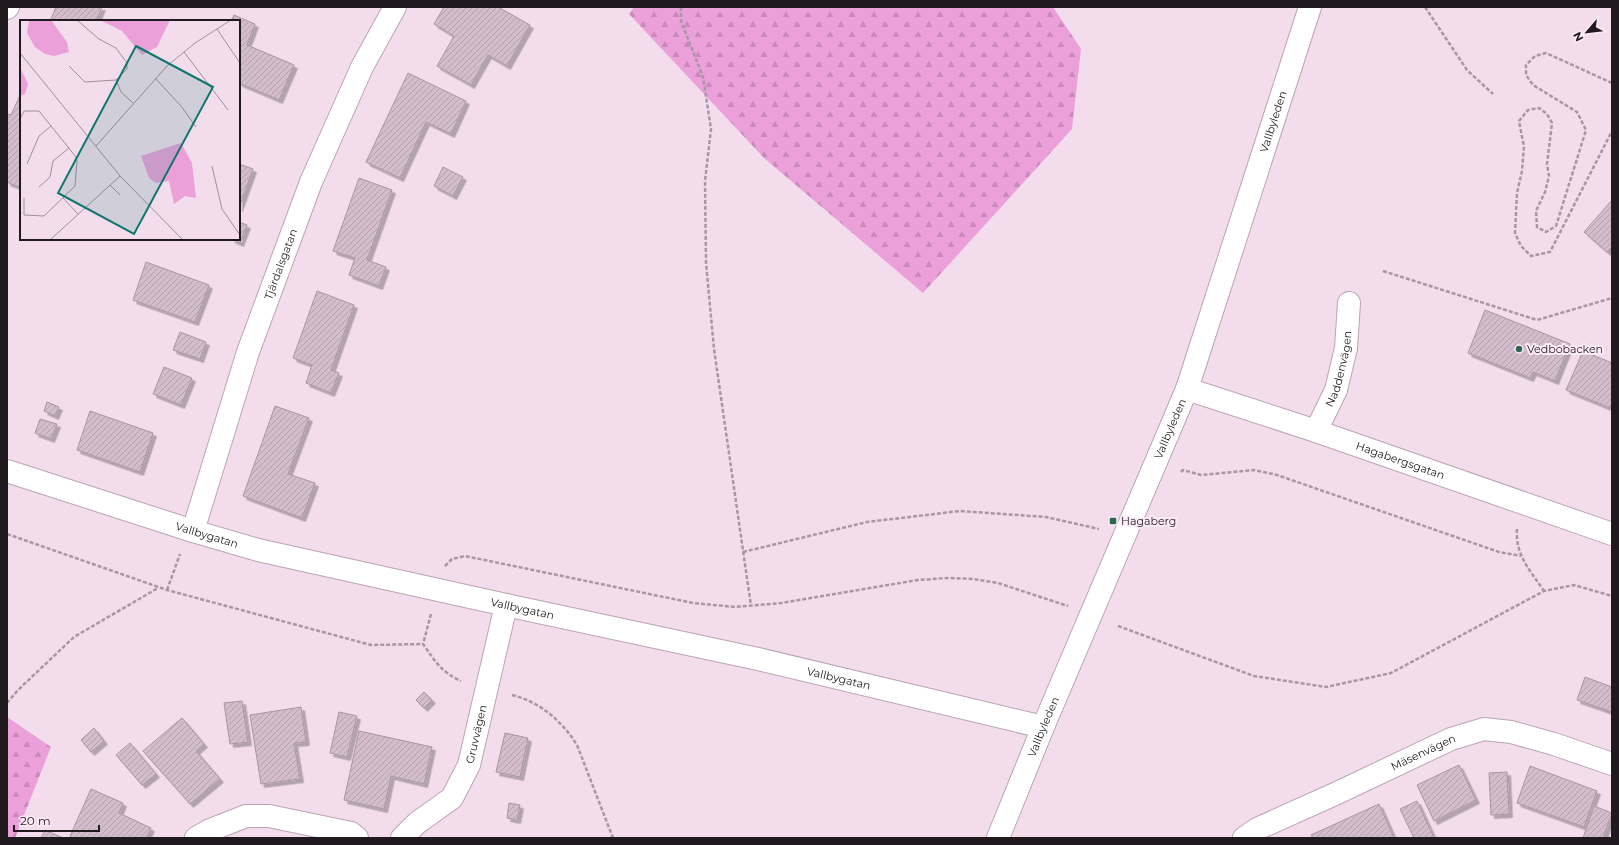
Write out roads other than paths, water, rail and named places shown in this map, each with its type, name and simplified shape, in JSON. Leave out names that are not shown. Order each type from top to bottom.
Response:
[{"type":"street","name":"Tjärdalsgatan","points":[[193,531],[248,352],[311,182],[362,67],[395,7]]},
{"type":"street","name":"Vallbyleden","points":[[998,838],[1043,727],[1187,389],[1310,7]]},
{"type":"street","name":"Naddenvägen","points":[[1316,431],[1336,390],[1346,348],[1349,303]]},
{"type":"street","name":"Hagabergsgatan","points":[[1187,389],[1316,431],[1612,534]]},
{"type":"street","name":"Vallbygatan","points":[[7,471],[193,531],[258,550],[758,659],[1043,727]]},
{"type":"street","name":"Gruvvägen","points":[[402,838],[417,823],[452,798],[469,765],[506,605]]},
{"type":"street","name":"Mäsenvägen","points":[[1244,838],[1257,829],[1451,739],[1484,729],[1511,732],[1554,744],[1612,764]]},
{"type":"street","points":[[196,838],[208,831],[246,816],[276,817],[351,833],[357,838]]},
{"type":"place","name":"Vedbobacken","points":[[1519,349]]},
{"type":"place","name":"Hagaberg","points":[[1113,521]]}]
